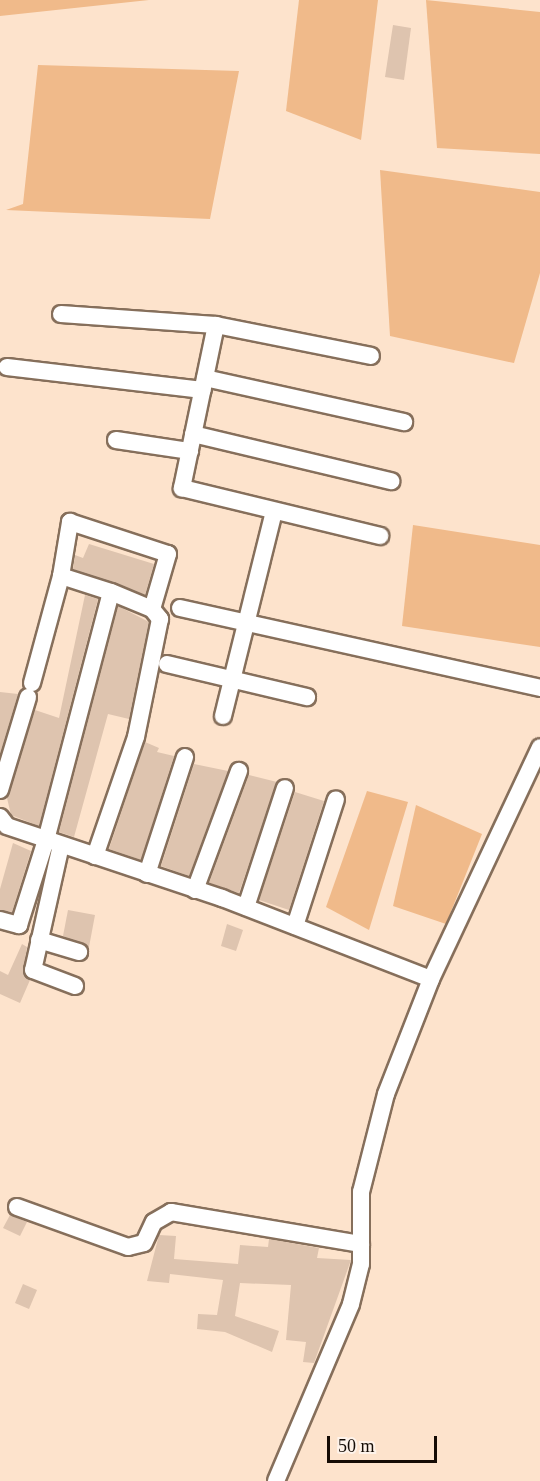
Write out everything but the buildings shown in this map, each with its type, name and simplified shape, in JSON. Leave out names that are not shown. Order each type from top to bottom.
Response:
[{"type":"street","points":[[61,314],[216,325],[370,356]]},
{"type":"street","points":[[216,325],[182,488],[380,536]]},
{"type":"street","points":[[7,367],[204,384],[404,422]]},
{"type":"street","points":[[193,434],[391,481]]},
{"type":"street","points":[[116,440],[190,451]]},
{"type":"street","points":[[223,717],[248,624],[274,512]]},
{"type":"street","points":[[0,790],[62,576],[70,522],[168,554],[152,609]]},
{"type":"street","points":[[62,576],[111,592],[152,609],[160,620],[136,737],[95,856]]},
{"type":"street","points":[[0,920],[19,925],[50,843],[111,592]]},
{"type":"street","points":[[180,608],[540,688]]},
{"type":"street","points":[[167,664],[307,697]]},
{"type":"street","points":[[276,1481],[349,1311],[361,1244],[371,1137],[431,979],[540,747]]},
{"type":"street","points":[[147,874],[185,757]]},
{"type":"street","points":[[195,890],[239,771]]},
{"type":"street","points":[[246,907],[285,788]]},
{"type":"street","points":[[295,926],[336,799]]},
{"type":"street","points":[[0,821],[50,843],[246,907],[431,979]]},
{"type":"street","points":[[50,843],[39,940],[33,970],[75,986]]},
{"type":"street","points":[[39,940],[79,952]]},
{"type":"street","points":[[17,1208],[128,1247],[144,1243],[154,1222],[171,1212],[361,1244]]},
{"type":"shaded area","points":[[0,0],[149,0],[0,16]]},
{"type":"shaded area","points":[[299,0],[378,0],[361,140],[286,111]]},
{"type":"shaded area","points":[[426,0],[540,12],[540,154],[437,148]]},
{"type":"shaded area","points":[[38,65],[239,71],[210,219],[6,210],[23,204]]},
{"type":"shaded area","points":[[380,170],[540,192],[540,273],[514,363],[390,336]]},
{"type":"shaded area","points":[[413,525],[540,545],[540,647],[402,626]]},
{"type":"shaded area","points":[[367,791],[408,802],[369,930],[326,907]]},
{"type":"shaded area","points":[[416,805],[482,834],[446,924],[393,906]]}]
